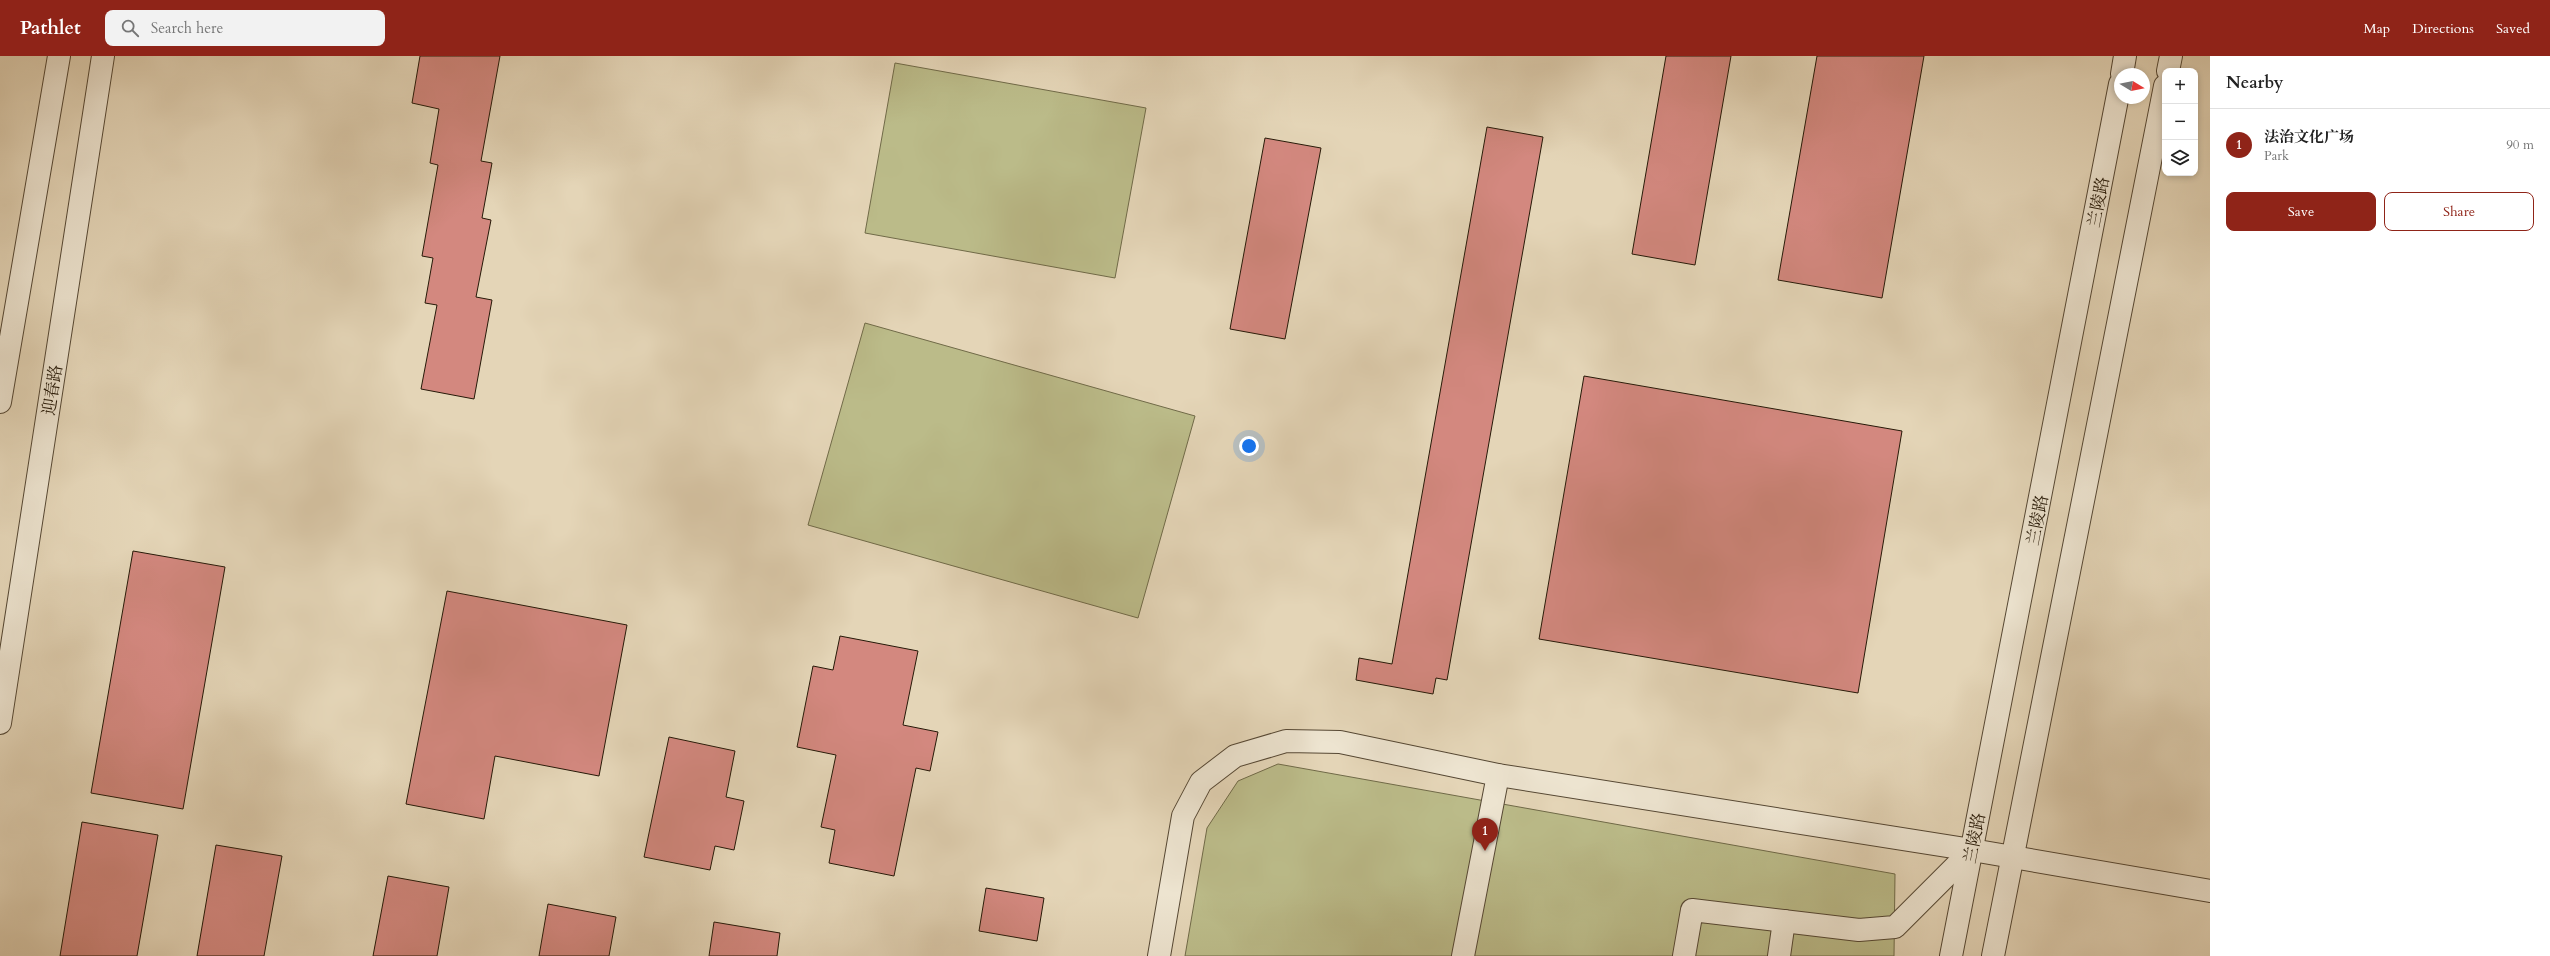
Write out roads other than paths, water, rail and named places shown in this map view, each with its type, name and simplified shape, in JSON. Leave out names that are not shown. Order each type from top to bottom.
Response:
[{"type":"street","points":[[0,402],[58,56]]},
{"type":"street","name":"迎春路","points":[[0,724],[103,56]]},
{"type":"street","points":[[2123,68],[2125,56]]},
{"type":"street","points":[[2169,68],[2171,56]]},
{"type":"street","points":[[1993,956],[2162,101]]},
{"type":"street","name":"兰陵路","points":[[1951,956],[2116,104]]},
{"type":"street","points":[[1159,956],[1183,816],[1201,782],[1235,756],[1286,741],[1340,742],[1498,775],[1972,850],[2210,891]]},
{"type":"street","points":[[1463,956],[1498,775]]},
{"type":"street","points":[[1684,956],[1692,910],[1859,930],[1895,927],[1972,850]]},
{"type":"street","points":[[1779,956],[1784,921]]},
{"type":"place","name":"法治文化广场","points":[[1485,851]]}]
